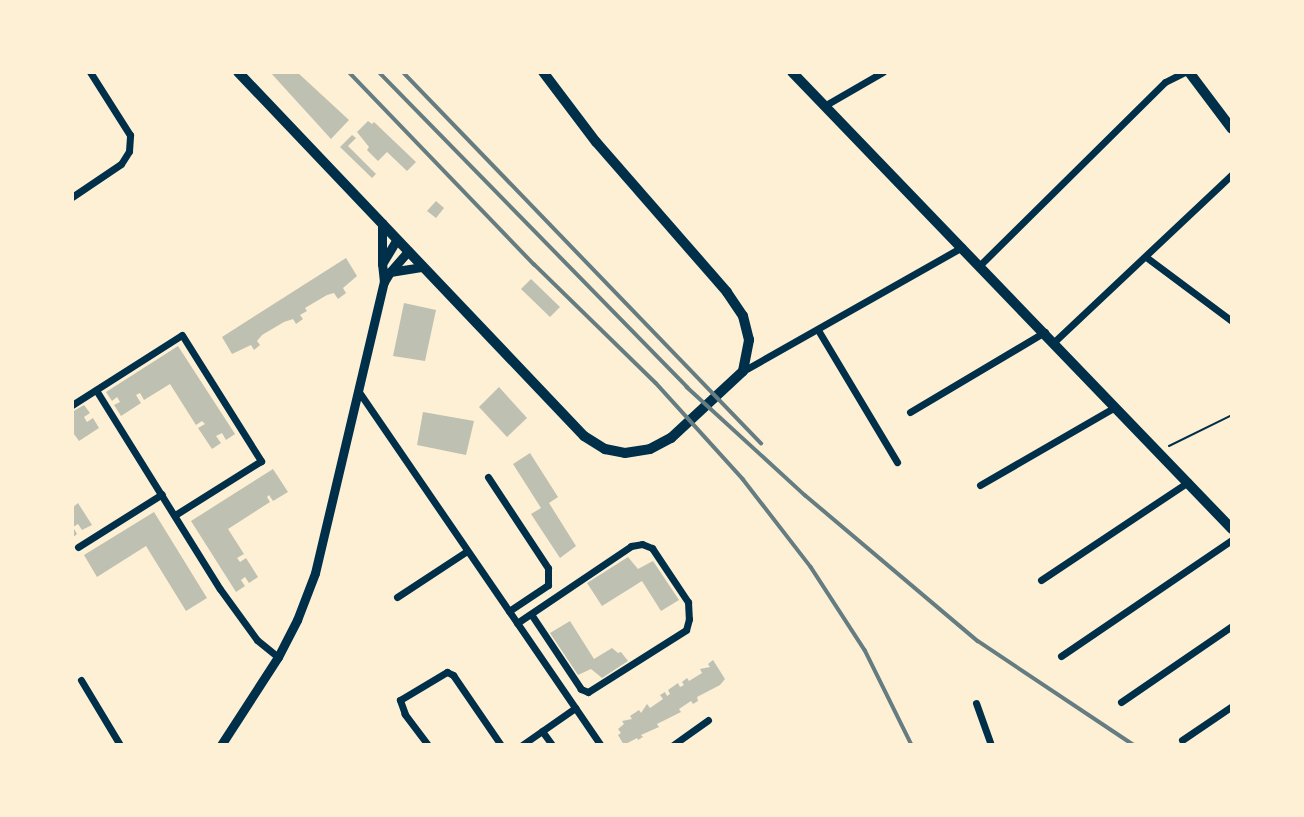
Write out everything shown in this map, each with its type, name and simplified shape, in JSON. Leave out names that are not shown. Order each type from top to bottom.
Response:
[{"type":"main road","points":[[238,72],[584,436],[605,449],[625,453],[650,449],[685,426],[743,370],[749,340],[743,316],[727,292],[596,142],[543,72]]},
{"type":"main road","points":[[792,72],[911,198],[981,265],[1232,529]]},
{"type":"main road","points":[[1187,72],[1232,129]]},
{"type":"street","points":[[72,197],[121,164],[129,151],[130,135],[90,72]]},
{"type":"street","points":[[824,106],[883,72]]},
{"type":"street","points":[[981,265],[1165,82],[1187,72]]},
{"type":"street","points":[[1054,342],[1232,174]]},
{"type":"street","points":[[382,223],[384,282]]},
{"type":"street","points":[[382,264],[397,239]]},
{"type":"street","points":[[743,370],[962,247]]},
{"type":"street","points":[[220,745],[278,657],[297,620],[315,573],[384,282],[408,251]]},
{"type":"street","points":[[1146,257],[1232,321]]},
{"type":"street","points":[[390,272],[423,267]]},
{"type":"street","points":[[818,330],[897,462]]},
{"type":"street","points":[[910,412],[1045,332]]},
{"type":"street","points":[[72,405],[182,335],[261,461],[175,515]]},
{"type":"street","points":[[96,390],[244,622],[257,640],[278,657]]},
{"type":"street","points":[[359,392],[601,745]]},
{"type":"street","points":[[980,485],[1115,407]]},
{"type":"street","points":[[488,477],[548,568],[548,585],[509,611]]},
{"type":"street","points":[[1041,580],[1188,482]]},
{"type":"street","points":[[78,547],[162,494]]},
{"type":"street","points":[[1061,656],[1232,540]]},
{"type":"street","points":[[517,623],[631,546],[642,544],[652,548],[688,602],[689,619],[686,630],[587,692],[581,689],[531,614]]},
{"type":"street","points":[[397,597],[467,551]]},
{"type":"street","points":[[1121,702],[1232,626]]},
{"type":"street","points":[[428,745],[405,714],[401,700],[447,671],[453,675],[501,745]]},
{"type":"street","points":[[81,680],[120,745]]},
{"type":"street","points":[[976,703],[991,745]]},
{"type":"street","points":[[1182,740],[1232,706]]},
{"type":"street","points":[[522,745],[575,708]]},
{"type":"street","points":[[673,745],[708,720]]},
{"type":"street","points":[[542,731],[552,745]]},
{"type":"path","points":[[1158,451],[1232,415]]},
{"type":"building","points":[[270,72],[297,72],[349,120],[331,139]]},
{"type":"building","points":[[368,121],[372,124],[374,122],[416,162],[407,171],[387,152],[378,161],[367,150],[369,147],[357,132]]},
{"type":"building","points":[[352,135],[356,138],[348,146],[376,174],[372,178],[340,147]]},
{"type":"building","points":[[436,201],[444,208],[436,218],[427,211]]},
{"type":"building","points":[[346,258],[357,276],[343,288],[346,293],[338,299],[334,293],[327,295],[305,308],[307,311],[300,315],[303,319],[296,324],[293,319],[284,322],[262,335],[257,341],[260,345],[254,350],[251,345],[232,354],[222,337]]},
{"type":"building","points":[[531,279],[560,307],[550,317],[521,289]]},
{"type":"building","points":[[404,303],[436,310],[425,361],[393,356]]},
{"type":"building","points":[[178,346],[235,434],[226,440],[222,433],[216,436],[221,443],[212,449],[198,428],[205,424],[202,421],[196,425],[170,384],[144,400],[140,393],[136,395],[141,403],[121,416],[114,405],[120,402],[117,397],[112,401],[106,392]]},
{"type":"building","points":[[499,387],[527,418],[507,437],[479,407]]},
{"type":"building","points":[[84,405],[90,413],[84,417],[87,422],[93,418],[99,428],[79,441],[74,434],[72,436],[72,412]]},
{"type":"building","points":[[423,412],[474,421],[466,455],[417,445]]},
{"type":"building","points":[[530,453],[558,497],[549,503],[576,546],[560,558],[531,514],[541,508],[513,464]]},
{"type":"building","points":[[273,469],[288,492],[273,501],[269,495],[267,497],[270,502],[228,529],[244,554],[237,558],[240,562],[246,558],[258,577],[249,583],[245,577],[241,580],[245,586],[236,592],[191,521]]},
{"type":"building","points":[[78,503],[92,525],[82,530],[78,524],[73,527],[77,534],[72,538],[72,508]]},
{"type":"building","points":[[154,512],[207,598],[186,611],[146,546],[97,577],[84,555]]},
{"type":"building","points":[[628,557],[638,569],[653,561],[679,600],[661,611],[642,581],[602,606],[587,583]]},
{"type":"building","points":[[570,621],[594,659],[612,648],[618,653],[621,652],[628,661],[602,678],[591,669],[578,675],[550,633]]},
{"type":"building","points":[[713,660],[725,679],[720,685],[697,697],[698,701],[693,704],[691,701],[679,709],[681,712],[657,724],[659,727],[641,735],[643,737],[624,745],[618,735],[621,733],[618,729],[624,724],[622,721],[632,719],[630,716],[639,710],[641,713],[647,704],[650,708],[663,699],[660,695],[665,692],[667,696],[670,694],[668,690],[678,683],[680,687],[684,685],[682,682],[702,673],[700,669],[710,667],[708,664]]},
{"type":"railway","points":[[349,72],[534,264],[656,383],[743,479],[811,567],[865,650],[912,745]]},
{"type":"railway","points":[[379,72],[687,387],[805,495],[978,641],[1134,745]]},
{"type":"railway","points":[[403,72],[761,443]]}]
